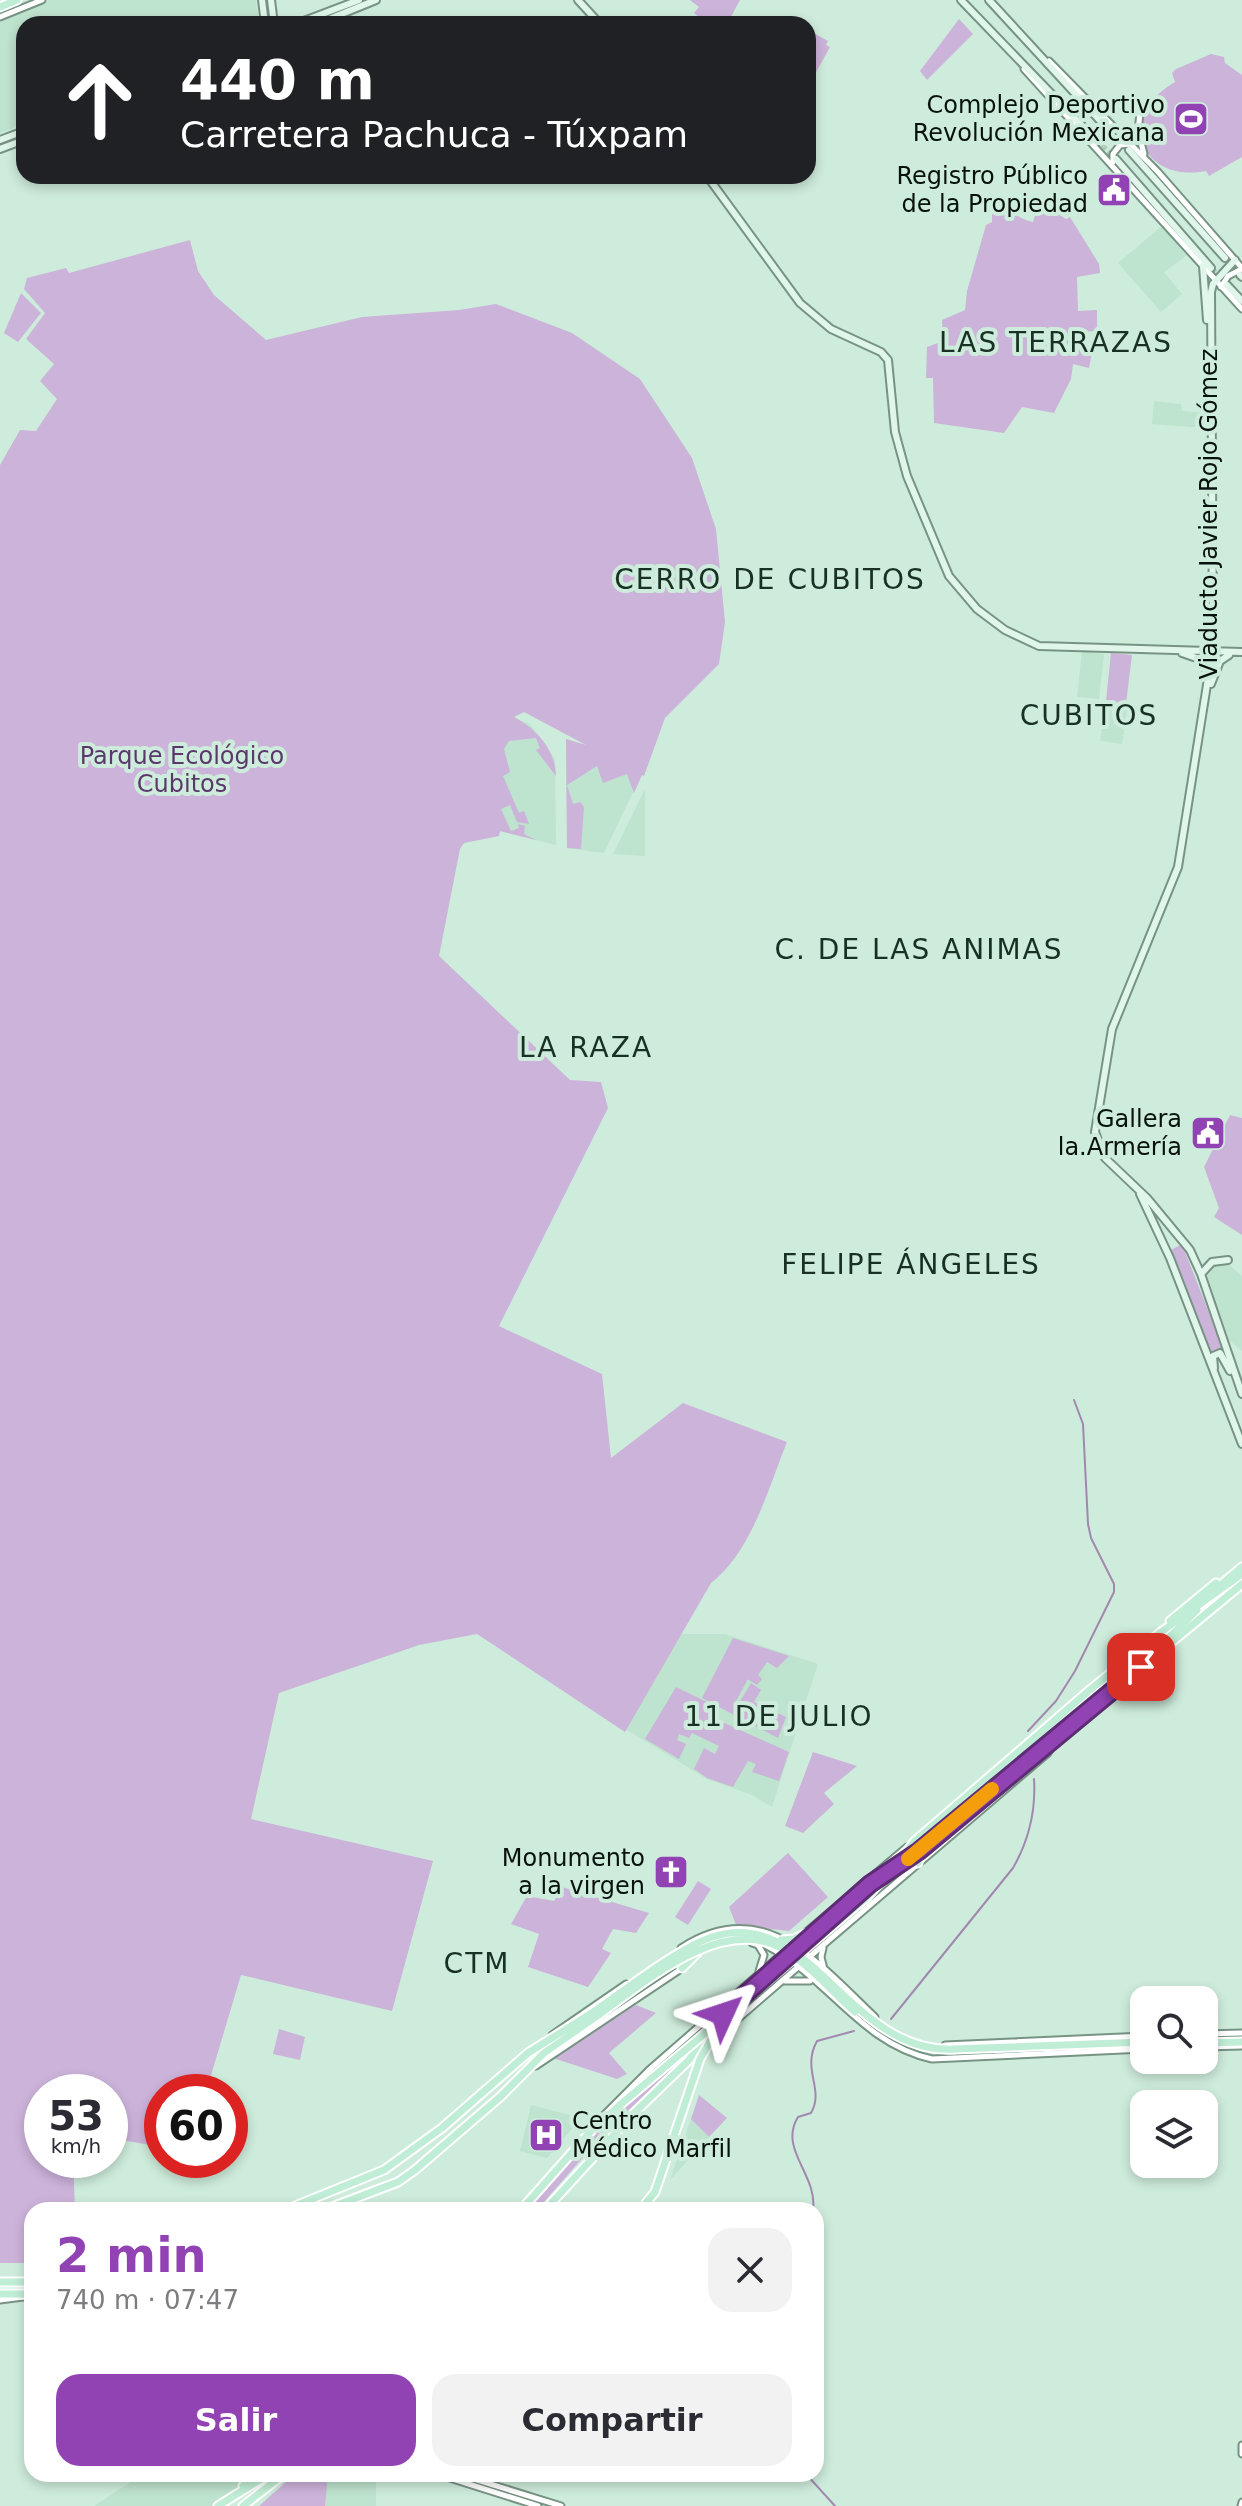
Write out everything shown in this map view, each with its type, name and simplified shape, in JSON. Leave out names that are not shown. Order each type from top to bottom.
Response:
[{"type":"main road","points":[[0,7],[17,0]]},
{"type":"main road","points":[[317,16],[359,0]]},
{"type":"main road","points":[[337,16],[376,0]]},
{"type":"main road","points":[[578,0],[593,16]]},
{"type":"main road","points":[[961,0],[1094,142]]},
{"type":"main road","points":[[989,0],[1108,125]]},
{"type":"main road","points":[[1130,147],[1225,258]]},
{"type":"main road","points":[[1115,162],[1178,229],[1207,267]]},
{"type":"main road","points":[[713,184],[800,303],[831,329],[881,352],[888,360],[895,432],[919,505],[949,576],[977,609],[1005,630],[1039,646],[1241,652]]},
{"type":"main road","points":[[1173,199],[1184,202],[1188,215]]},
{"type":"main road","points":[[1160,209],[1166,223],[1178,229]]},
{"type":"main road","points":[[1215,281],[1235,260]]},
{"type":"main road","name":"Viaducto Javier Rojo Gómez","points":[[1207,267],[1213,652],[1210,687],[1178,867],[1112,1029],[1096,1114],[1099,1150],[1182,1239],[1201,1274],[1242,1397]]},
{"type":"main road","name":"Viaducto Javier Rojo Gómez","points":[[1209,327],[1211,288],[1215,281]]},
{"type":"main road","points":[[1224,286],[1242,301]]},
{"type":"main road","points":[[1180,652],[1205,661],[1210,687]]},
{"type":"main road","points":[[1210,687],[1220,661],[1241,652]]},
{"type":"main road","points":[[1140,1194],[1170,1258],[1242,1444]]},
{"type":"main road","points":[[1201,1274],[1212,1262],[1228,1260]]},
{"type":"main road","points":[[1219,1390],[1212,1359],[1220,1353],[1242,1397]]},
{"type":"main road","points":[[1141,1667],[1242,1564]]},
{"type":"main road","points":[[528,2202],[592,2130],[678,2053],[722,2022],[867,1897],[915,1841],[1242,1564]]},
{"type":"main road","points":[[1161,1632],[1242,1574]]},
{"type":"main road","points":[[682,1968],[700,1950],[740,1933],[794,1939],[879,1876],[913,1856],[1242,1584]]},
{"type":"main road","points":[[918,1863],[913,1854],[950,1811]]},
{"type":"main road","points":[[552,2202],[634,2113],[689,2060],[712,2028],[840,1907]]},
{"type":"main road","points":[[345,2202],[398,2182],[588,2018],[697,1944],[729,1933],[749,1933],[786,1944],[890,2034],[933,2049],[955,2051],[1130,2044]]},
{"type":"main road","points":[[308,2202],[366,2180],[406,2156],[543,2042],[588,2018]]},
{"type":"main road","points":[[647,2202],[655,2192],[700,2059],[722,2022]]},
{"type":"main road","points":[[1218,2041],[1241,2040]]},
{"type":"main road","points":[[313,2202],[328,2195]]},
{"type":"main road","points":[[0,2282],[24,2282]]},
{"type":"main road","points":[[0,2297],[24,2296]]},
{"type":"main road","points":[[218,2506],[248,2482]]},
{"type":"main road","points":[[211,2506],[255,2482]]},
{"type":"main road","points":[[247,2504],[274,2482]]},
{"type":"street","points":[[0,17],[42,0]]},
{"type":"street","points":[[1141,104],[1138,131],[1146,159]]},
{"type":"street","points":[[1108,125],[1109,132],[1094,142],[1115,162],[1242,309]]},
{"type":"street","points":[[1108,125],[1146,159],[1235,260],[1242,272],[1228,276],[1224,286]]},
{"type":"street","points":[[1115,162],[1112,159],[1117,148],[1130,147]]},
{"type":"street","points":[[689,2060],[1048,1753],[1055,1741]]},
{"type":"street","points":[[543,2042],[698,1937],[742,1928],[793,1936],[815,1925],[915,1841]]},
{"type":"street","points":[[592,2130],[630,2088],[781,1955],[835,1921],[840,1907]]},
{"type":"street","points":[[765,1996],[774,1973],[815,1925]]},
{"type":"street","points":[[778,1935],[797,1946],[883,2025],[912,2040],[934,2046],[1130,2043]]},
{"type":"street","points":[[752,1943],[781,1955],[798,1967],[885,2042],[932,2059],[1130,2044]]},
{"type":"street","points":[[527,2073],[711,1949],[752,1943],[758,1945],[764,1955],[757,1976]]},
{"type":"street","points":[[826,1943],[821,1957],[826,1973]]},
{"type":"street","points":[[797,1946],[798,1967]]},
{"type":"street","points":[[780,1983],[799,1978],[817,1984]]},
{"type":"street","points":[[841,2005],[849,1993]]},
{"type":"street","points":[[1242,2445],[1242,2454]]},
{"type":"street","points":[[475,2482],[538,2506]]},
{"type":"street","points":[[479,2482],[561,2506]]},
{"type":"shaded area","points":[[50,0],[256,0],[258,16],[16,16],[16,127],[0,133],[0,20]]},
{"type":"shaded area","points":[[1162,226],[1186,256],[1164,272],[1182,294],[1161,312],[1118,263]]},
{"type":"shaded area","points":[[1154,401],[1181,404],[1182,411],[1204,413],[1204,428],[1152,424]]},
{"type":"shaded area","points":[[1082,651],[1104,654],[1099,699],[1077,697]]},
{"type":"shaded area","points":[[1106,701],[1128,704],[1122,744],[1100,741]]},
{"type":"shaded area","points":[[503,714],[530,724],[555,759],[556,845],[499,831]]},
{"type":"shaded area","points":[[566,739],[644,769],[604,853],[567,848]]},
{"type":"shaded area","points":[[645,789],[645,856],[613,854]]},
{"type":"shaded area","points":[[1226,1262],[1242,1276],[1242,1351],[1229,1340],[1206,1276],[1210,1267]]},
{"type":"shaded area","points":[[677,1634],[725,1634],[818,1664],[772,1807],[752,1795],[707,1779],[619,1725]]},
{"type":"shaded area","name":"Centro Médico Marfil","points":[[531,2105],[581,2118],[547,2158],[520,2151]]},
{"type":"shaded area","points":[[691,2119],[709,2137],[670,2180],[682,2145]]},
{"type":"shaded area","points":[[131,2482],[256,2482],[223,2506],[94,2506]]},
{"type":"shaded area","points":[[299,2482],[376,2482],[376,2506],[266,2506]]},
{"type":"green space","points":[[690,0],[740,0],[731,16],[698,16],[694,13],[699,7]]},
{"type":"green space","points":[[959,19],[973,34],[927,80],[920,71]]},
{"type":"green space","points":[[816,34],[828,41],[826,45],[830,47],[816,72]]},
{"type":"green space","name":"Complejo Deportivo Revolución Mexicana","points":[[1211,54],[1224,57],[1225,63],[1242,75],[1242,157],[1209,176],[1206,171],[1183,172],[1165,167],[1151,157],[1143,144],[1141,128],[1146,112],[1157,96],[1175,82],[1172,73]]},
{"type":"green space","points":[[1009,199],[1016,215],[1033,222],[1039,201],[1061,209],[1060,215],[1066,219],[1070,217],[1099,264],[1100,273],[1077,277],[1078,311],[1097,310],[1097,331],[1078,332],[1078,344],[1093,347],[1089,368],[1073,364],[1071,379],[1054,413],[1022,407],[1004,433],[934,423],[933,378],[926,378],[927,347],[943,341],[942,320],[965,310],[967,291],[986,225],[992,222],[992,202]]},
{"type":"green space","name":"Parque Ecológico Cubitos","points":[[190,240],[198,271],[214,295],[266,340],[362,317],[496,304],[572,333],[640,379],[692,458],[716,529],[725,622],[719,664],[665,718],[644,776],[634,793],[627,774],[603,783],[597,766],[567,785],[573,804],[580,802],[584,807],[581,849],[567,848],[566,739],[586,745],[524,712],[514,717],[543,740],[555,766],[556,776],[536,750],[540,748],[536,738],[509,741],[504,749],[510,772],[503,776],[519,813],[524,811],[529,824],[517,822],[510,805],[501,809],[511,831],[519,828],[518,824],[525,826],[524,834],[536,840],[500,831],[499,836],[464,843],[460,849],[439,956],[570,1080],[601,1082],[608,1108],[499,1326],[602,1374],[611,1458],[683,1403],[787,1442],[748,1537],[738,1554],[711,1583],[625,1732],[477,1634],[419,1645],[279,1693],[251,1819],[433,1861],[392,2011],[241,1975],[211,2074],[144,2074],[144,2144],[128,2141],[128,2074],[24,2074],[24,2178],[74,2178],[75,2202],[24,2202],[24,2263],[0,2263],[0,465],[20,430],[36,431],[57,399],[40,381],[54,364],[26,339],[45,313],[24,289],[27,278],[66,268],[69,273]]},
{"type":"green space","points":[[21,293],[41,313],[18,342],[4,333]]},
{"type":"green space","points":[[1111,653],[1132,655],[1126,704],[1106,701]]},
{"type":"green space","points":[[1230,1115],[1242,1118],[1242,1235],[1214,1217],[1219,1208],[1204,1167]]},
{"type":"green space","points":[[1182,1244],[1224,1351],[1208,1353],[1169,1251]]},
{"type":"green space","points":[[1181,1621],[1021,1763],[936,1830],[1045,1731]]},
{"type":"green space","points":[[733,1638],[789,1656],[777,1668],[767,1662],[758,1675],[762,1679],[757,1685],[748,1679],[735,1703],[748,1709],[739,1703],[751,1683],[761,1690],[754,1702],[786,1717],[778,1738],[702,1698]]},
{"type":"green space","points":[[676,1687],[711,1704],[708,1710],[714,1713],[713,1718],[789,1752],[779,1781],[752,1772],[756,1764],[748,1761],[733,1787],[707,1778],[694,1769],[704,1748],[715,1754],[719,1746],[692,1733],[689,1738],[679,1734],[677,1740],[686,1744],[679,1759],[645,1739]]},
{"type":"green space","points":[[813,1752],[857,1766],[824,1793],[834,1804],[803,1833],[785,1826]]},
{"type":"green space","points":[[788,1853],[828,1897],[789,1931],[736,1925],[729,1907]]},
{"type":"green space","points":[[698,1881],[711,1889],[688,1925],[675,1917]]},
{"type":"green space","points":[[562,1887],[649,1913],[636,1933],[613,1929],[602,1949],[611,1953],[588,1987],[528,1967],[539,1934],[511,1924],[527,1896],[554,1901]]},
{"type":"green space","points":[[636,2005],[656,2013],[609,2053],[627,2074],[617,2079],[553,2058],[604,2021]]},
{"type":"green space","points":[[710,2021],[687,2054],[599,2139],[544,2202],[533,2202],[576,2151],[673,2060],[669,2057]]},
{"type":"green space","points":[[279,2029],[305,2037],[300,2060],[273,2054]]},
{"type":"green space","points":[[699,2095],[727,2118],[709,2137],[691,2119]]},
{"type":"green space","points":[[286,2482],[327,2482],[325,2506],[259,2506]]},
{"type":"waterway","points":[[1028,1731],[1056,1701],[1075,1671],[1114,1592],[1114,1584],[1091,1538],[1088,1524],[1083,1424],[1074,1400]]},
{"type":"waterway","points":[[891,2019],[1013,1868],[1030,1825],[1034,1779]]},
{"type":"waterway","points":[[813,2202],[810,2185],[795,2151],[793,2129],[798,2117],[811,2113],[815,2104],[811,2061],[817,2041],[854,2031]]},
{"type":"waterway","points":[[813,2482],[835,2506]]},
{"type":"tunnel","points":[[1106,127],[1129,150]]},
{"type":"tunnel","points":[[1095,139],[1115,159]]},
{"type":"tunnel","points":[[1211,268],[1227,285]]},
{"type":"slow traffic","points":[[908,1859],[992,1789]]},
{"type":"place","name":"Complejo Deportivo Revolución Mexicana","points":[[1191,119]]},
{"type":"place","name":"Registro Público de la Propiedad","points":[[1114,190]]},
{"type":"place","name":"Gallera la.Armería","points":[[1208,1133]]},
{"type":"place","name":"Monumento a la virgen","points":[[671,1872]]},
{"type":"place","name":"Centro Médico Marfil","points":[[546,2135]]},
{"type":"district","name":"LAS TERRAZAS","points":[[1056,342]]},
{"type":"district","name":"CERRO DE CUBITOS","points":[[770,579]]},
{"type":"district","name":"CUBITOS","points":[[1089,715]]},
{"type":"district","name":"C. DE LAS ANIMAS","points":[[919,949]]},
{"type":"district","name":"LA RAZA","points":[[586,1047]]},
{"type":"district","name":"FELIPE ÁNGELES","points":[[911,1264]]},
{"type":"district","name":"11 DE JULIO","points":[[779,1716]]},
{"type":"district","name":"CTM","points":[[477,1963]]},
{"type":"route","points":[[723,2014],[879,1876],[919,1851],[1093,1710],[1141,1667]]}]
